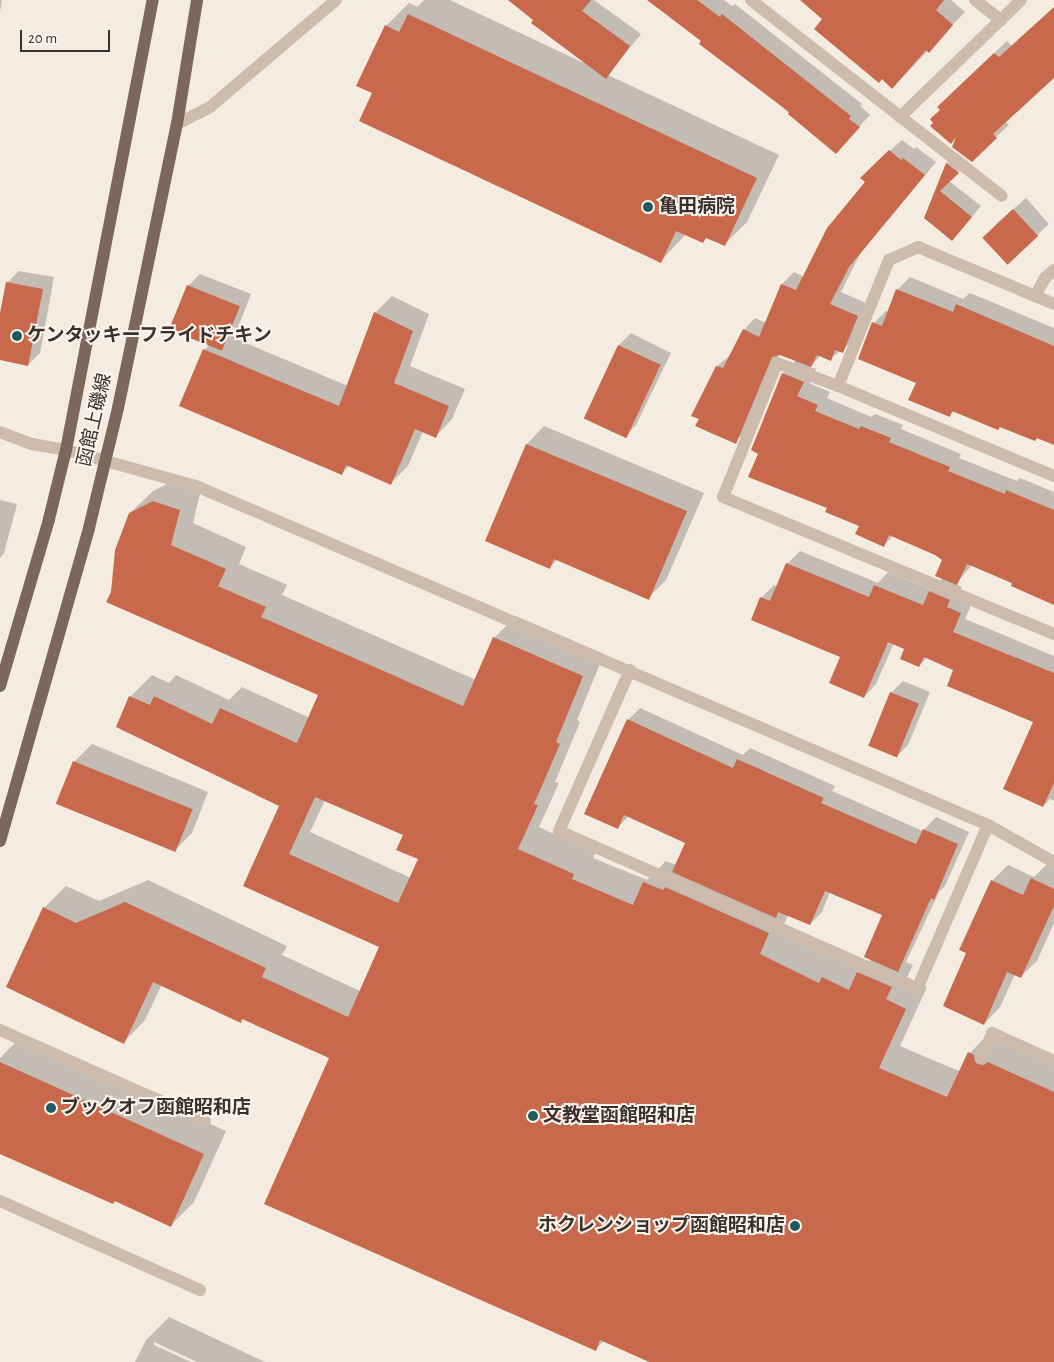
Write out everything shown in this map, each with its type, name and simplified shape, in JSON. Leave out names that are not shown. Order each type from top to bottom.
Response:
[{"type":"main road","name":"函館上磯線","points":[[0,686],[50,518],[66,450],[153,0]]},
{"type":"main road","name":"函館上磯線","points":[[0,841],[52,662],[118,408],[177,124],[197,0]]},
{"type":"street","points":[[177,124],[210,107],[336,0]]},
{"type":"street","points":[[751,0],[1002,196]]},
{"type":"street","points":[[975,0],[1000,20]]},
{"type":"street","points":[[900,117],[1022,0]]},
{"type":"street","points":[[838,386],[889,260],[918,246],[1054,304]]},
{"type":"street","points":[[1036,296],[1045,278],[1054,270]]},
{"type":"street","points":[[1054,476],[838,386],[777,363],[723,498],[1054,634]]},
{"type":"street","points":[[0,432],[32,444],[66,450],[196,486],[630,670],[988,825],[1054,862]]},
{"type":"street","points":[[630,670],[559,831],[917,989],[988,825]]},
{"type":"street","points":[[0,1030],[205,1121]]},
{"type":"street","points":[[982,1057],[992,1034],[1054,1061]]},
{"type":"street","points":[[0,1201],[200,1290]]},
{"type":"building","points":[[508,0],[591,0],[582,11],[630,46],[606,79],[531,23],[533,20]]},
{"type":"building","points":[[647,0],[697,0],[720,17],[722,14],[851,116],[849,119],[860,127],[836,154],[788,114],[789,112],[699,44],[701,41]]},
{"type":"building","points":[[800,0],[944,0],[936,10],[953,25],[929,53],[926,50],[892,89],[882,79],[879,83],[814,29],[822,19]]},
{"type":"building","points":[[1054,7],[1054,78],[993,134],[997,138],[972,162],[952,147],[956,137],[951,144],[930,126],[933,123],[930,119],[940,110],[937,107],[994,53],[999,57]]},
{"type":"building","points":[[408,14],[757,178],[725,246],[706,238],[703,243],[676,231],[661,263],[359,121],[372,93],[356,86],[385,25],[399,32]]},
{"type":"building","points":[[889,150],[925,175],[849,267],[830,304],[858,316],[843,353],[835,350],[831,361],[817,355],[811,367],[780,355],[772,357],[736,444],[695,426],[699,419],[691,416],[716,366],[723,368],[743,329],[759,337],[781,284],[796,290],[827,228],[865,182],[860,178]]},
{"type":"building","points":[[946,163],[959,173],[940,191],[972,217],[952,241],[924,218]]},
{"type":"building","points":[[1013,209],[1038,236],[1008,265],[982,238]]},
{"type":"building","name":"ケンタッキーフライドチキン","points":[[6,282],[43,289],[28,366],[0,360],[0,313]]},
{"type":"building","points":[[187,285],[240,306],[222,351],[169,330]]},
{"type":"building","points":[[896,289],[953,312],[956,304],[1054,346],[1054,445],[1037,438],[1035,441],[1000,427],[998,430],[952,411],[950,417],[908,400],[916,383],[858,359],[872,322],[882,326]]},
{"type":"building","points":[[374,312],[413,331],[394,383],[449,406],[436,438],[415,429],[391,485],[346,465],[342,475],[179,406],[203,349],[339,406]]},
{"type":"building","points":[[618,345],[661,365],[626,438],[584,418]]},
{"type":"building","points":[[782,373],[804,382],[797,396],[818,405],[815,411],[859,429],[861,426],[891,438],[889,442],[950,467],[948,471],[1005,494],[1006,490],[1054,510],[1054,605],[1011,586],[1012,583],[967,564],[957,585],[935,576],[942,560],[935,555],[889,535],[884,547],[855,534],[859,526],[825,512],[827,508],[748,477],[758,454],[751,450]]},
{"type":"building","points":[[526,444],[687,511],[649,600],[554,559],[550,569],[485,541]]},
{"type":"building","points":[[153,501],[180,510],[171,545],[226,569],[218,586],[266,607],[261,617],[463,706],[493,637],[583,676],[556,742],[560,744],[534,804],[538,805],[518,849],[574,874],[572,879],[633,905],[643,882],[663,890],[665,887],[769,933],[760,954],[819,983],[822,977],[849,990],[857,972],[892,987],[886,999],[906,1009],[879,1068],[947,1097],[968,1052],[974,1055],[975,1062],[978,1064],[984,1065],[988,1062],[1054,1092],[1054,1362],[649,1362],[600,1340],[596,1351],[264,1204],[329,1058],[242,1019],[241,1023],[153,982],[124,1044],[6,987],[43,907],[76,923],[125,902],[266,968],[262,977],[348,1017],[379,947],[243,886],[279,806],[116,727],[129,696],[150,705],[154,696],[212,724],[220,708],[297,743],[318,695],[106,602],[111,592],[115,550],[129,513]],"holes":[[[315,797],[403,835],[396,850],[418,859],[398,903],[289,854]]]},
{"type":"building","points":[[786,563],[869,597],[874,585],[923,605],[929,591],[950,600],[947,607],[961,613],[953,632],[1054,673],[1054,783],[1043,807],[1003,789],[1033,722],[947,686],[953,670],[924,657],[919,667],[900,659],[904,649],[888,642],[864,698],[829,683],[840,657],[751,620],[760,597],[770,601]]},
{"type":"building","points":[[890,692],[919,704],[897,757],[868,746]]},
{"type":"building","points":[[627,719],[733,768],[737,759],[824,798],[821,803],[916,844],[923,829],[958,844],[934,900],[931,898],[898,972],[864,957],[882,915],[825,891],[810,925],[778,912],[776,918],[672,872],[685,843],[624,815],[618,829],[584,814]]},
{"type":"building","points":[[73,761],[193,809],[175,852],[56,804]]},
{"type":"building","points":[[1031,878],[1054,889],[1054,906],[1021,978],[1007,972],[984,1025],[943,1006],[966,953],[959,950],[991,880],[1023,895]]},
{"type":"building","name":"ブックオフ函館昭和店","points":[[0,1062],[204,1154],[171,1227],[115,1201],[113,1204],[0,1154]]},
{"type":"place","name":"亀田病院","points":[[648,207]]},
{"type":"place","name":"ケンタッキーフライドチキン","points":[[17,336]]},
{"type":"place","name":"ブックオフ函館昭和店","points":[[51,1108]]},
{"type":"place","name":"文教堂函館昭和店","points":[[533,1116]]},
{"type":"place","name":"ホクレンショップ函館昭和店","points":[[795,1226]]}]
